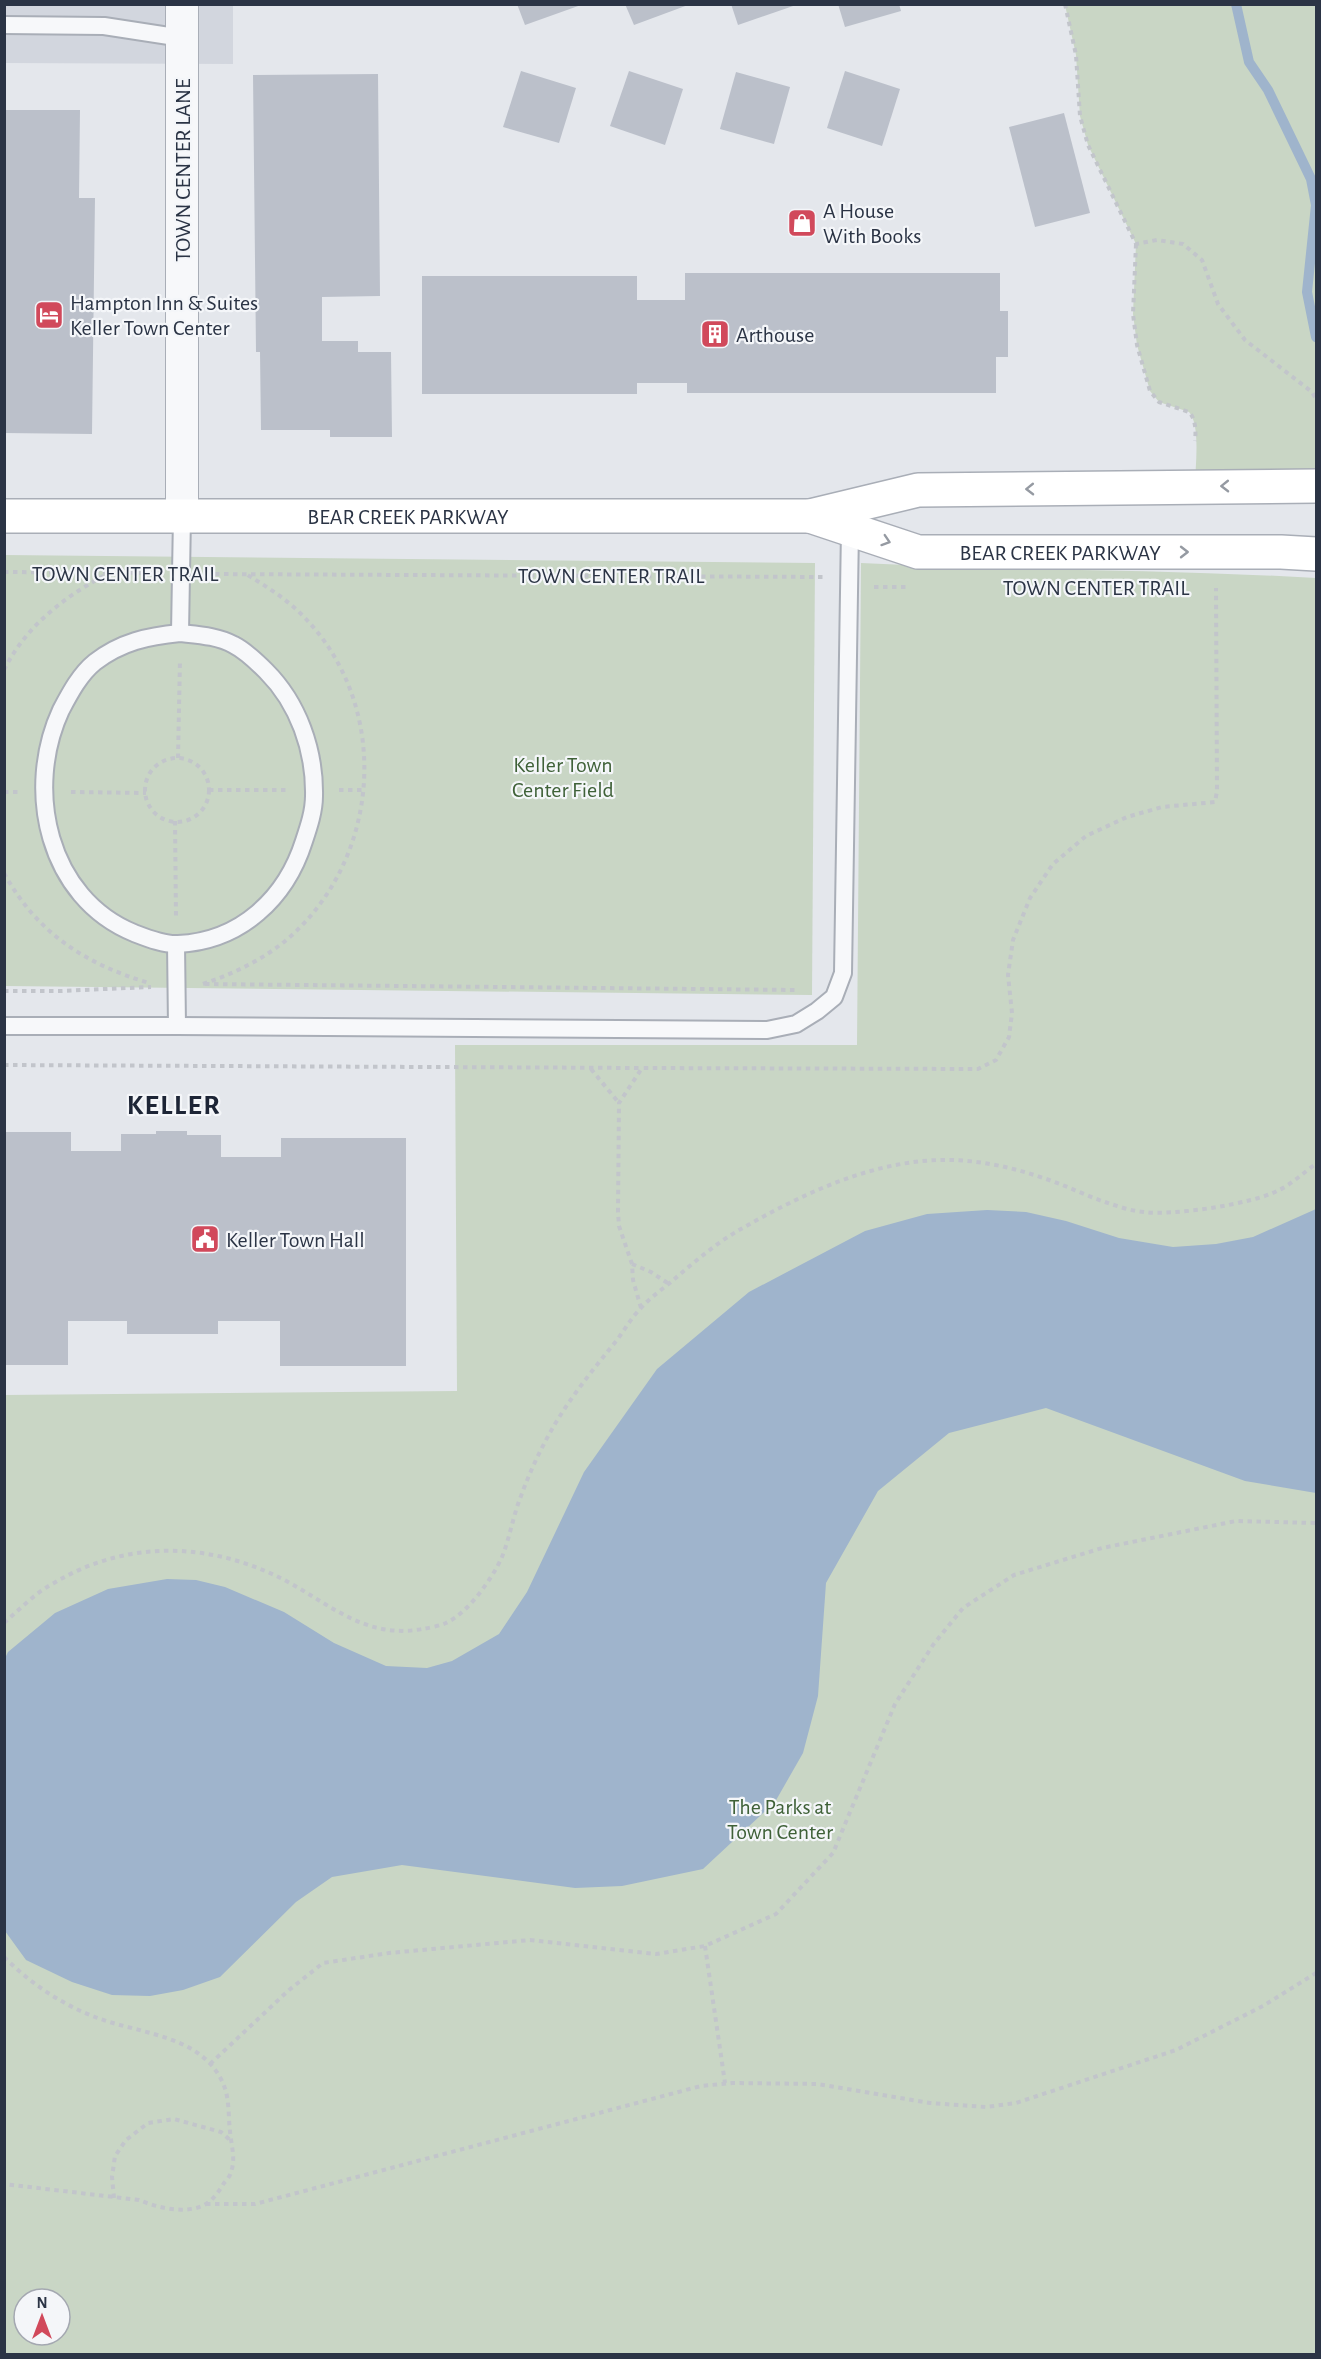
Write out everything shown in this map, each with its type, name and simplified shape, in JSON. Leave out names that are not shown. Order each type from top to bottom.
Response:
[{"type":"main road","name":"BEAR CREEK PARKWAY","points":[[4,516],[810,516],[918,490],[1317,486]]},
{"type":"main road","name":"BEAR CREEK PARKWAY","points":[[810,516],[918,552],[1281,552],[1317,554]]},
{"type":"street","name":"TOWN CENTER LANE","points":[[182,4],[182,516]]},
{"type":"lane","points":[[4,25],[104,26],[182,38]]},
{"type":"lane","points":[[180,633],[182,516]]},
{"type":"lane","points":[[4,1026],[767,1030],[796,1024],[834,997],[843,973],[850,529]]},
{"type":"lane","points":[[180,633],[209,637],[234,645],[258,663],[276,681],[296,711],[306,740],[313,767],[314,796],[310,823],[299,858],[285,885],[261,910],[238,927],[209,940],[176,944],[147,938],[118,926],[88,904],[69,878],[54,849],[46,818],[44,784],[48,749],[56,722],[72,689],[94,663],[123,644],[150,636],[180,633]]},
{"type":"lane","points":[[176,944],[177,1026]]},
{"type":"path","points":[[1065,4],[1076,55],[1080,116],[1088,145],[1136,244],[1133,314],[1137,345],[1150,391],[1159,402],[1192,415],[1196,430],[1195,441]]},
{"type":"path","points":[[1136,244],[1157,240],[1183,244],[1202,260],[1218,304],[1245,340],[1312,392],[1317,399]]},
{"type":"path","name":"TOWN CENTER TRAIL","points":[[4,572],[796,576],[820,577],[874,587],[909,587]]},
{"type":"path","points":[[4,670],[28,634],[51,610],[79,589],[109,573]]},
{"type":"path","points":[[4,1065],[978,1069],[996,1060],[1009,1037],[1012,1013],[1008,975],[1013,940],[1030,898],[1053,864],[1086,836],[1127,817],[1162,807],[1215,802],[1217,791],[1216,587]]},
{"type":"path","points":[[178,758],[180,633]]},
{"type":"path","points":[[178,758],[188,760],[204,772],[209,790],[202,810],[185,821],[175,821],[158,815],[148,801],[146,793],[149,776],[154,768],[169,759],[178,758]]},
{"type":"path","points":[[175,821],[176,944]]},
{"type":"path","points":[[4,873],[33,916],[58,940],[92,962],[117,974],[151,984],[176,986]]},
{"type":"path","points":[[201,984],[836,990]]},
{"type":"path","points":[[4,991],[176,986]]},
{"type":"path","points":[[641,1308],[633,1280],[632,1264],[619,1226],[619,1103],[642,1068]]},
{"type":"path","points":[[591,1069],[619,1103]]},
{"type":"path","points":[[4,1623],[51,1584],[78,1570],[116,1557],[155,1551],[185,1551],[209,1553],[254,1565],[295,1586],[328,1608],[375,1627],[392,1630],[419,1630],[447,1623],[470,1604],[490,1580],[502,1555],[522,1491],[556,1423],[581,1384],[641,1308],[735,1232],[788,1203],[860,1174],[915,1162],[952,1160],[1009,1167],[1058,1183],[1101,1201],[1144,1212],[1198,1209],[1237,1203],[1277,1192],[1317,1164]]},
{"type":"path","points":[[632,1264],[651,1272],[669,1284]]},
{"type":"path","points":[[210,2064],[289,1990],[323,1963],[389,1953],[530,1940],[656,1954],[705,1946],[776,1914],[833,1852],[895,1704],[933,1644],[963,1608],[1014,1575],[1102,1548],[1236,1521],[1317,1522]]},
{"type":"path","points":[[705,1946],[725,2083]]},
{"type":"path","points":[[4,1957],[41,1988],[66,2004],[97,2018],[165,2037],[188,2048],[210,2064],[222,2081],[227,2096],[234,2157],[231,2173],[221,2189],[206,2204]]},
{"type":"path","points":[[4,2184],[139,2200],[156,2207],[176,2209],[206,2204],[255,2204],[701,2086],[725,2083],[818,2085],[952,2105],[986,2107],[1016,2103],[1176,2050],[1263,2006],[1317,1973]]},
{"type":"path","points":[[114,2198],[112,2177],[116,2156],[126,2140],[148,2123],[174,2119],[221,2132],[231,2141]]},
{"type":"shaded area","points":[[5,5],[233,5],[233,64],[5,63]]},
{"type":"green space","points":[[1065,5],[1316,5],[1316,486],[1195,487],[1196,436],[1193,418],[1189,412],[1159,402],[1150,391],[1137,345],[1133,314],[1136,244],[1088,145],[1080,116],[1076,55]]},
{"type":"green space","name":"Keller Town Center Field","points":[[5,555],[815,563],[812,995],[5,986]]},
{"type":"green space","name":"The Parks at Town Center","points":[[861,563],[1316,578],[1316,2354],[5,2354],[4,1395],[457,1391],[455,1045],[857,1045]]},
{"type":"water","points":[[1316,1209],[1316,1493],[1245,1481],[1046,1408],[949,1433],[878,1491],[826,1583],[818,1696],[803,1753],[775,1802],[703,1869],[622,1886],[575,1888],[402,1865],[332,1877],[296,1902],[220,1977],[183,1990],[150,1996],[112,1995],[72,1982],[26,1960],[5,1931],[5,1658],[8,1652],[55,1613],[108,1589],[167,1579],[196,1580],[225,1587],[284,1612],[334,1643],[386,1666],[427,1668],[452,1661],[499,1634],[527,1592],[584,1472],[657,1369],[749,1292],[865,1231],[927,1214],[987,1210],[1026,1212],[1066,1221],[1119,1238],[1173,1247],[1216,1244],[1253,1237]]},
{"type":"building","points":[[517,4],[581,4],[581,5],[525,25]]},
{"type":"building","points":[[625,4],[688,4],[688,5],[634,25]]},
{"type":"building","points":[[731,4],[796,4],[796,5],[738,25]]},
{"type":"building","points":[[838,4],[899,4],[901,11],[845,27]]},
{"type":"building","points":[[521,71],[576,88],[559,143],[503,127]]},
{"type":"building","points":[[629,71],[683,89],[665,145],[610,126]]},
{"type":"building","points":[[845,71],[900,89],[882,146],[827,128]]},
{"type":"building","points":[[736,72],[790,87],[774,144],[720,129]]},
{"type":"building","points":[[378,74],[380,296],[322,297],[322,341],[358,341],[358,352],[391,352],[392,437],[330,437],[330,430],[261,430],[260,352],[256,352],[253,75]]},
{"type":"building","name":"Hampton Inn & Suites Keller Town Center","points":[[4,110],[80,110],[79,198],[95,198],[92,434],[4,433]]},
{"type":"building","points":[[1064,113],[1090,213],[1035,227],[1009,127]]},
{"type":"building","name":"Arthouse","points":[[685,273],[1000,273],[1000,311],[1008,311],[1008,357],[996,357],[996,393],[687,393],[687,383],[637,383],[637,394],[422,394],[422,276],[637,276],[637,300],[685,300]]},
{"type":"building","name":"Keller Town Hall","points":[[156,1131],[187,1131],[187,1135],[221,1135],[221,1157],[281,1157],[281,1138],[406,1138],[406,1366],[280,1366],[280,1321],[218,1321],[218,1334],[127,1334],[127,1321],[68,1321],[68,1365],[4,1365],[4,1132],[71,1132],[71,1151],[121,1151],[121,1134],[156,1134]]},
{"type":"waterway","points":[[1236,4],[1249,62],[1268,90],[1311,179],[1316,205],[1307,292],[1316,337]]},
{"type":"place","name":"A House With Books","points":[[802,223]]},
{"type":"place","name":"Hampton Inn & Suites Keller Town Center","points":[[49,315]]},
{"type":"place","name":"Arthouse","points":[[715,334]]},
{"type":"place","name":"Keller Town Hall","points":[[205,1239]]},
{"type":"district","name":"KELLER","points":[[174,1104]]}]
